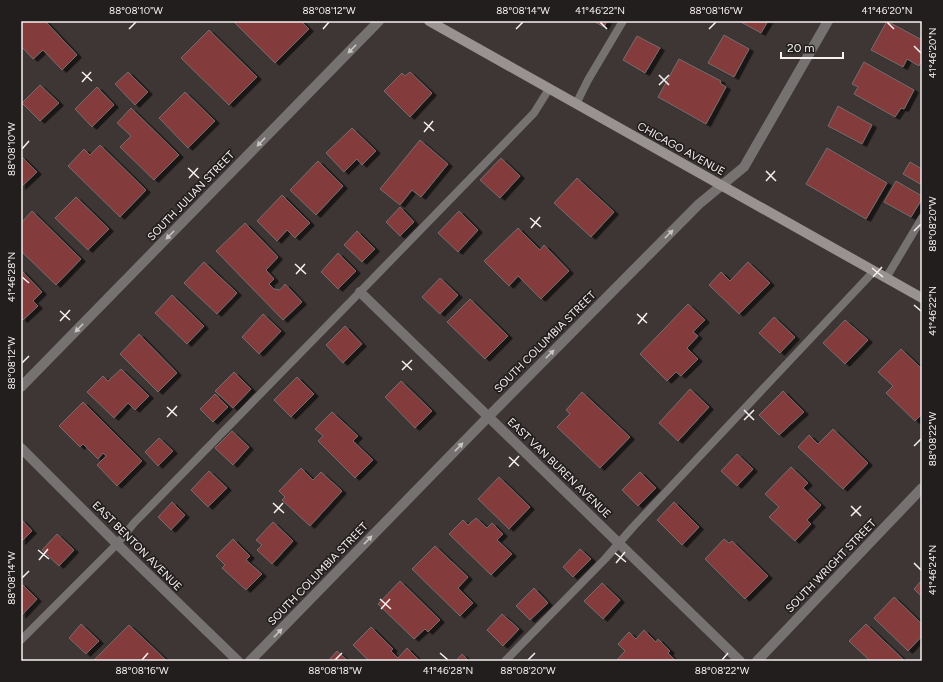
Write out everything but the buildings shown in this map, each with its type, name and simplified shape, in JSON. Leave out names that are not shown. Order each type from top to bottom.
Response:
[{"type":"main road","name":"CHICAGO AVENUE","points":[[429,21],[922,298]]},
{"type":"street","name":"SOUTH JULIAN STREET","points":[[21,387],[379,21]]},
{"type":"street","name":"SOUTH COLUMBIA STREET","points":[[250,661],[488,417],[699,204],[744,167],[828,21]]},
{"type":"street","name":"EAST VAN BUREN AVENUE","points":[[360,292],[740,661]]},
{"type":"street","name":"EAST BENTON AVENUE","points":[[21,448],[117,544],[238,661]]},
{"type":"street","name":"SOUTH WRIGHT STREET","points":[[757,661],[922,488]]},
{"type":"lane","points":[[576,104],[622,21]]},
{"type":"lane","points":[[21,640],[117,544],[140,518],[534,113],[549,89]]},
{"type":"lane","points":[[886,278],[922,218]]},
{"type":"lane","points":[[505,661],[619,544],[643,515],[874,271]]}]
